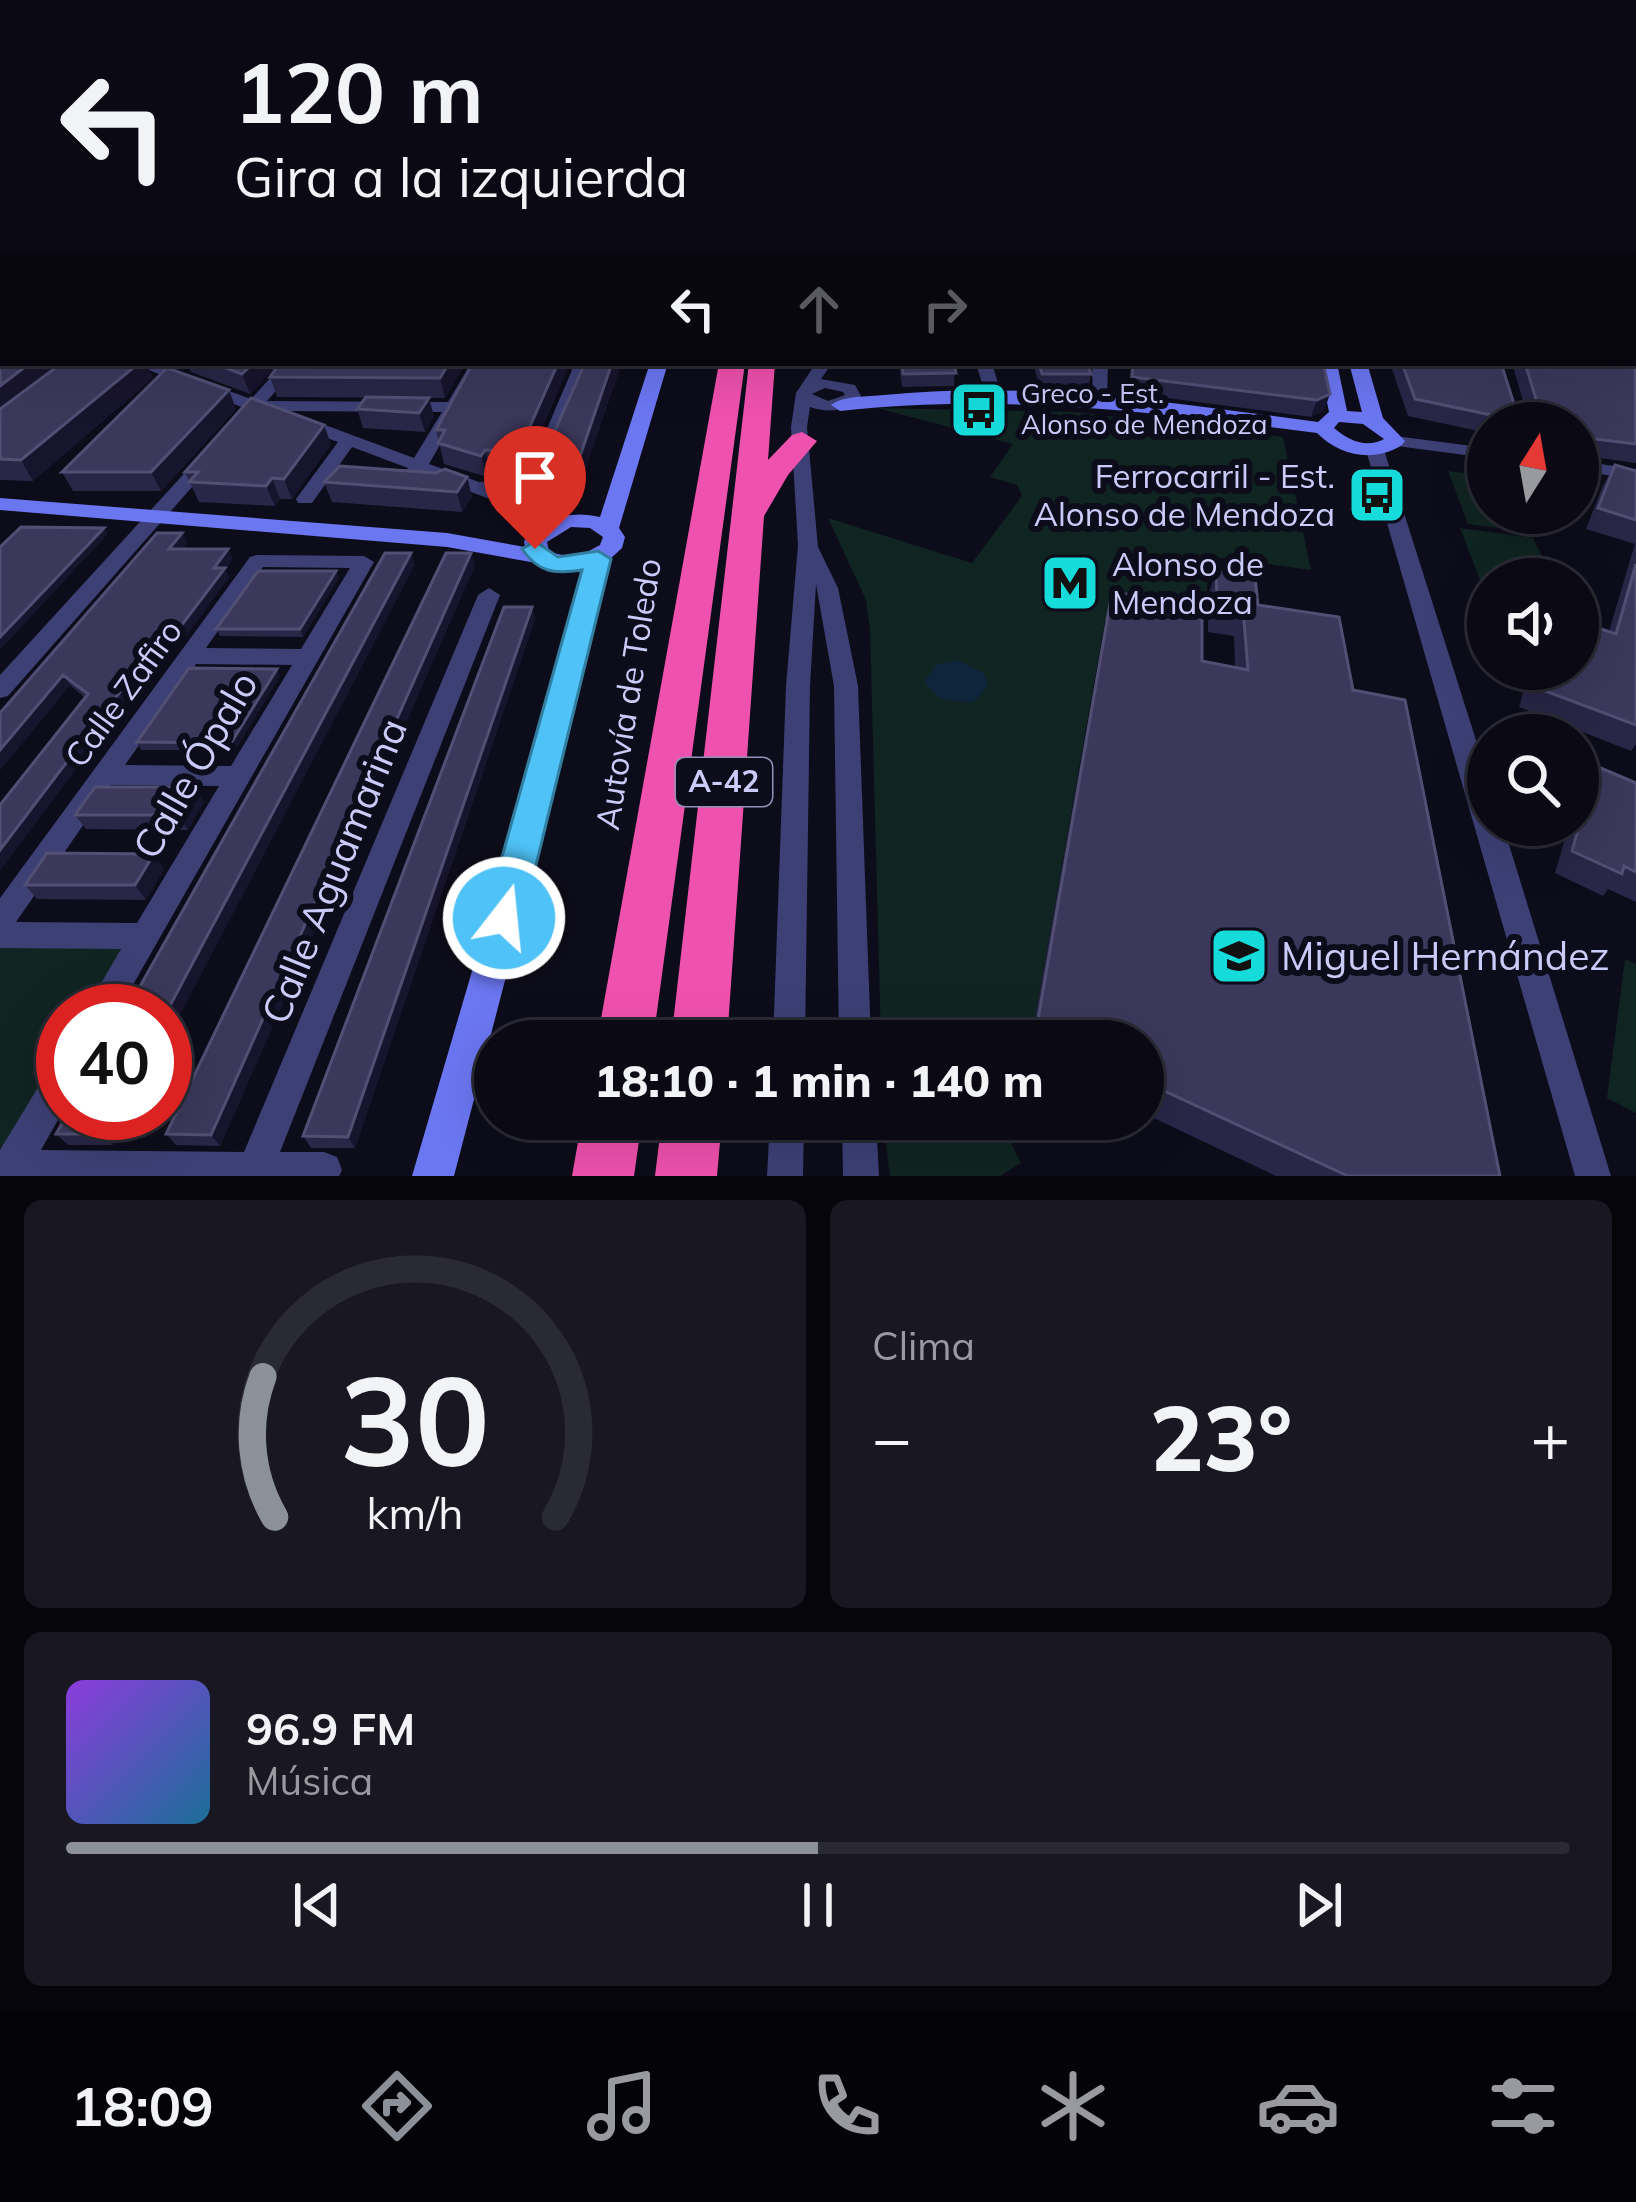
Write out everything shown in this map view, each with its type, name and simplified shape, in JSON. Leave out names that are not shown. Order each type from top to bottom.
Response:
[{"type":"highway","name":"Autovía de Toledo","points":[[628,1020],[732,366]]},
{"type":"highway","name":"A-42","points":[[701,1020],[762,366]]},
{"type":"highway","points":[[749,522],[774,472],[802,441]]},
{"type":"highway","points":[[603,1176],[609,1140]]},
{"type":"highway","points":[[686,1176],[690,1140]]},
{"type":"street","points":[[0,690],[289,366]]},
{"type":"street","points":[[389,479],[414,473],[477,366]]},
{"type":"street","points":[[476,487],[519,484],[539,469],[583,366]]},
{"type":"street","points":[[433,1176],[598,559],[614,543],[608,527],[658,366]]},
{"type":"street","points":[[790,1020],[808,544],[802,441],[805,393],[823,366]]},
{"type":"street","points":[[826,366],[840,395]]},
{"type":"street","points":[[985,366],[994,398]]},
{"type":"street","points":[[1100,366],[1101,400]]},
{"type":"street","points":[[1324,366],[1331,422],[1339,443],[1467,451]]},
{"type":"street","points":[[1359,366],[1374,422]]},
{"type":"street","points":[[157,389],[179,369],[414,473],[608,527]]},
{"type":"street","points":[[805,393],[812,403],[840,395],[1101,400],[1374,422],[1392,433],[1385,445],[1467,743]]},
{"type":"street","points":[[802,441],[840,395]]},
{"type":"street","points":[[255,406],[453,407]]},
{"type":"street","points":[[305,499],[348,440]]},
{"type":"street","points":[[1599,469],[1636,474]]},
{"type":"street","points":[[323,474],[345,476]]},
{"type":"street","points":[[447,540],[544,532],[571,520],[625,479]]},
{"type":"street","points":[[0,504],[447,540],[548,561],[598,559]]},
{"type":"street","points":[[544,532],[536,542],[574,586],[580,637]]},
{"type":"street","points":[[808,544],[828,588],[846,686],[854,1020]]},
{"type":"street","name":"Calle Zafiro","points":[[0,921],[257,561],[364,562]]},
{"type":"street","name":"Calle Ópalo","points":[[117,984],[364,562]]},
{"type":"street","name":"Calle Aguamarina","points":[[254,1172],[489,595]]},
{"type":"street","points":[[803,608],[832,609]]},
{"type":"street","points":[[190,656],[307,657]]},
{"type":"street","points":[[105,775],[238,776]]},
{"type":"street","points":[[1496,846],[1593,1176]]},
{"type":"street","points":[[0,935],[145,935]]},
{"type":"street","points":[[6,1171],[36,1122]]},
{"type":"street","points":[[785,1176],[786,1140]]},
{"type":"street","points":[[860,1140],[862,1176]]},
{"type":"street","points":[[6,1171],[324,1170]]},
{"type":"green space","points":[[877,408],[1075,412],[1283,437],[1311,570],[1208,556],[1207,592],[1194,590],[1193,633],[1105,621],[1035,1020],[880,1020],[870,630],[866,600],[828,518],[972,563],[1022,496],[1017,485],[990,477],[1013,444]]},
{"type":"green space","points":[[1448,471],[1467,473],[1467,521]]},
{"type":"green space","points":[[1460,528],[1467,529],[1467,534],[1533,538],[1543,558],[1472,558]]},
{"type":"green space","points":[[0,944],[117,945],[121,952],[103,984],[36,984],[36,1098],[11,1141],[0,1149]]},
{"type":"green space","points":[[1625,959],[1636,964],[1636,1113],[1607,1098]]},
{"type":"green space","points":[[886,1140],[1010,1140],[1021,1163],[1000,1176],[890,1176]]},
{"type":"water","points":[[958,660],[985,674],[987,687],[973,703],[941,699],[924,682],[936,665]]},
{"type":"building","points":[[2,366],[26,366],[0,386]]},
{"type":"building","points":[[58,366],[135,366],[21,460],[0,459],[0,409]]},
{"type":"building","points":[[220,366],[250,366],[242,374]]},
{"type":"building","points":[[278,366],[447,366],[440,378],[270,377]]},
{"type":"building","points":[[471,366],[557,366],[523,442],[511,451],[485,450],[481,456],[438,443],[445,430],[436,430]]},
{"type":"building","points":[[584,366],[611,366],[579,459],[571,459],[566,472],[543,473],[546,464],[533,464],[545,453]]},
{"type":"building","points":[[902,366],[955,366],[956,373],[903,374]]},
{"type":"building","points":[[1040,366],[1088,366],[1091,374],[1042,374]]},
{"type":"building","points":[[1133,366],[1324,366],[1330,394],[1317,400],[1132,377]]},
{"type":"building","points":[[1403,366],[1502,366],[1513,402],[1467,402],[1467,410],[1415,399]]},
{"type":"building","points":[[1526,366],[1635,366],[1636,444],[1599,440],[1599,402],[1537,402]]},
{"type":"building","points":[[167,368],[229,390],[151,472],[62,472]]},
{"type":"building","points":[[366,397],[429,398],[419,413],[357,409]]},
{"type":"building","points":[[251,398],[324,425],[284,479],[272,478],[266,486],[189,482],[198,472],[185,472]]},
{"type":"building","points":[[1615,465],[1636,471],[1636,520],[1599,505]]},
{"type":"building","points":[[340,466],[436,473],[445,469],[467,477],[457,492],[324,482]]},
{"type":"building","points":[[21,527],[104,528],[0,637],[0,547]]},
{"type":"building","points":[[157,533],[182,533],[169,549],[228,549],[214,568],[225,568],[181,626],[170,626],[0,850],[0,805],[88,694],[63,675],[0,750],[0,713]]},
{"type":"building","points":[[385,553],[411,553],[182,984],[141,984]]},
{"type":"building","points":[[446,553],[471,553],[211,1135],[192,1135],[192,1080]]},
{"type":"building","points":[[1636,564],[1636,725],[1543,690],[1599,690],[1599,628],[1616,634]]},
{"type":"building","name":"Miguel Hernández","points":[[1216,570],[1255,577],[1258,605],[1339,617],[1353,690],[1405,700],[1500,1176],[1348,1176],[1164,1091],[1164,1020],[1038,1020],[1112,592],[1202,606],[1202,661],[1248,670],[1243,608],[1217,604]]},
{"type":"building","points":[[258,571],[336,571],[300,629],[216,629]]},
{"type":"building","points":[[504,607],[532,607],[348,1137],[303,1136]]},
{"type":"building","points":[[189,668],[277,669],[231,743],[137,742]]},
{"type":"building","points":[[1599,767],[1636,783],[1636,872],[1624,866],[1622,874],[1572,851],[1573,846],[1599,846]]},
{"type":"building","points":[[95,787],[195,787],[178,815],[75,815]]},
{"type":"building","points":[[47,853],[154,854],[135,885],[25,885]]},
{"type":"place","name":"Greco - Est. Alonso de Mendoza","points":[[979,410]]},
{"type":"place","name":"Ferrocarril - Est. Alonso de Mendoza","points":[[1377,495]]},
{"type":"place","name":"Alonso de Mendoza","points":[[1070,583]]},
{"type":"place","name":"Miguel Hernández","points":[[1239,956]]},
{"type":"route","points":[[504,918],[598,559],[557,566],[538,556],[535,549]]}]
